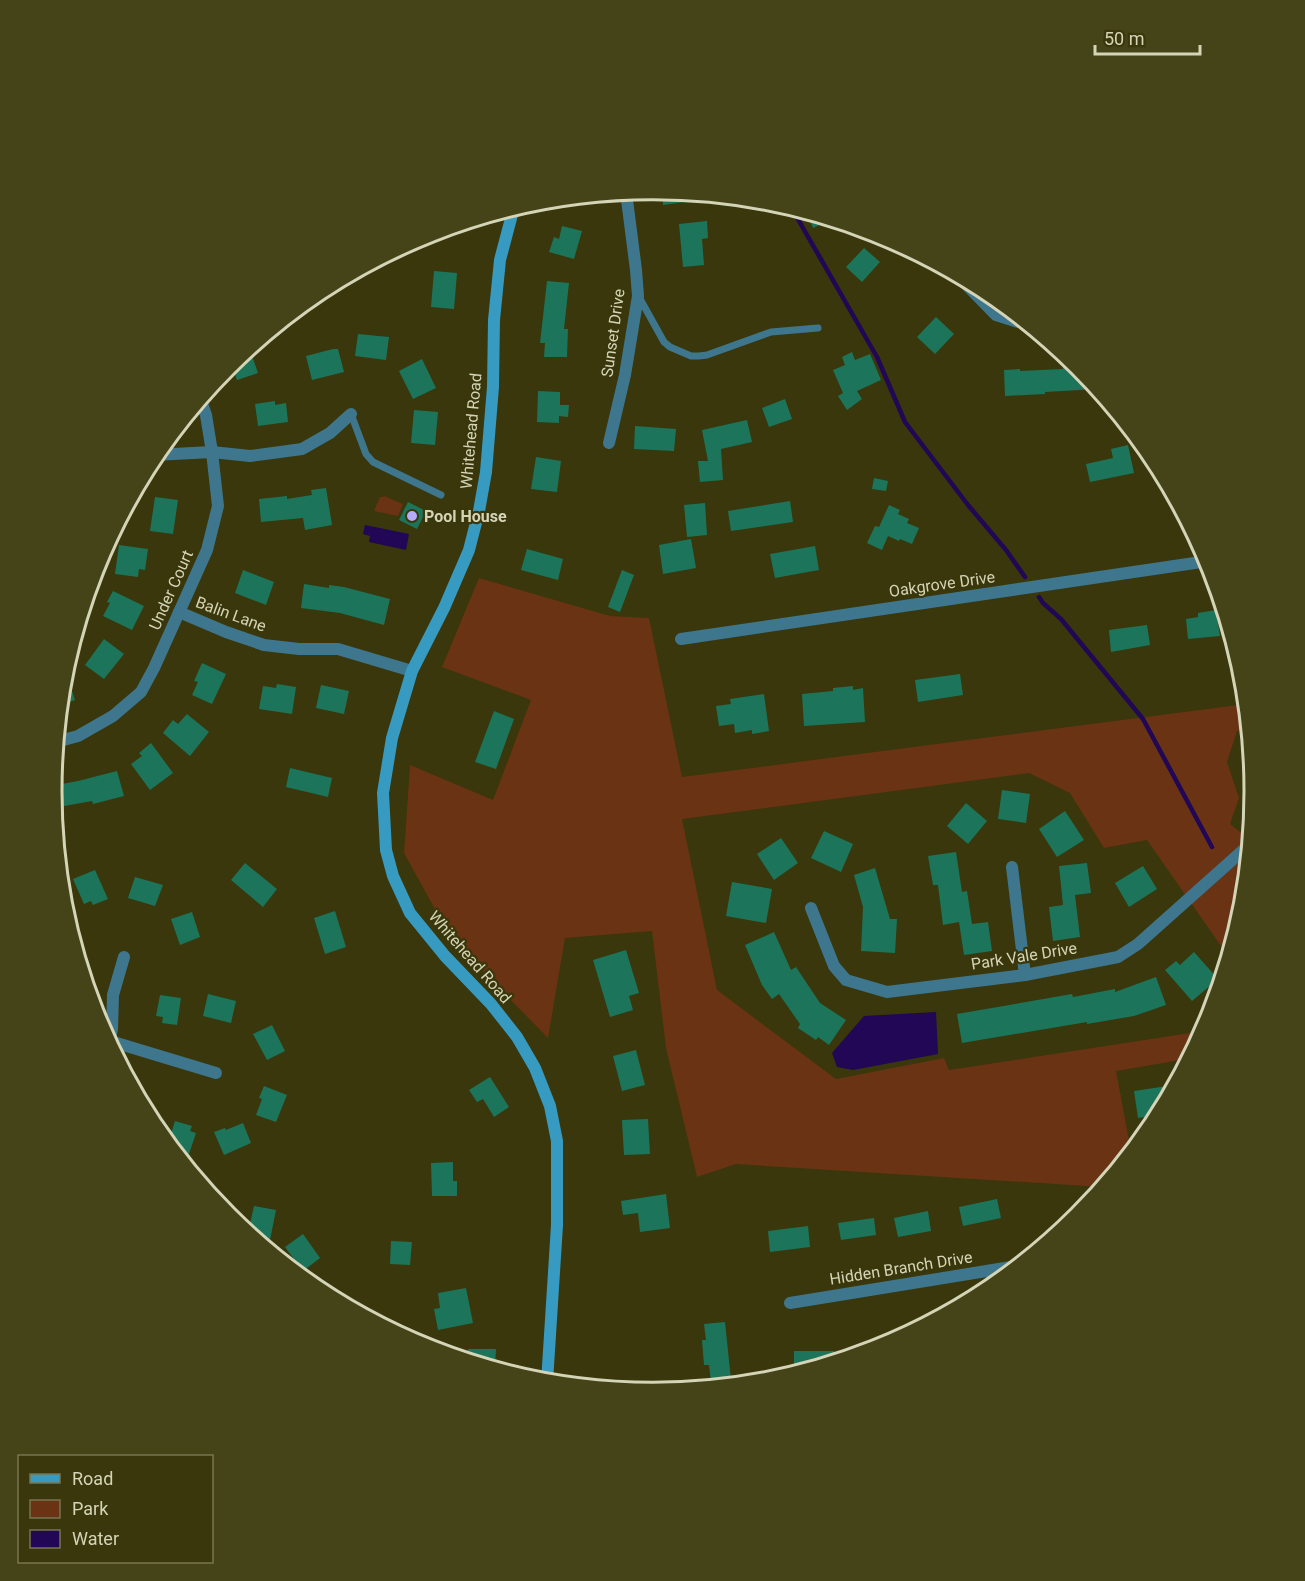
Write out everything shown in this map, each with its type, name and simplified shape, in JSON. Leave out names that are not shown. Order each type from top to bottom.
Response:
[{"type":"street","name":"Sunset Drive","points":[[609,443],[625,375],[638,296],[627,201]]},
{"type":"street","name":"Whitehead Road","points":[[511,217],[500,260],[494,320],[493,387],[488,451],[479,511],[469,550],[444,608],[411,671],[392,738],[383,793],[386,850],[393,876],[410,913],[445,956],[491,1004],[517,1037],[535,1068],[550,1106],[557,1141],[556,1225],[548,1372]]},
{"type":"street","points":[[980,298],[996,315],[1007,319]]},
{"type":"street","name":"Under Court","points":[[64,740],[78,736],[113,716],[141,692],[207,550],[218,506],[213,452],[203,407]]},
{"type":"street","points":[[167,454],[213,452],[250,456],[302,449],[330,433],[351,414]]},
{"type":"street","name":"Oakgrove Drive","points":[[681,639],[1198,563]]},
{"type":"street","name":"Balin Lane","points":[[179,612],[264,645],[299,649],[338,649],[411,671]]},
{"type":"street","name":"Park Vale Drive","points":[[811,908],[834,966],[846,980],[887,992],[1025,975],[1118,957],[1138,944],[1239,853]]},
{"type":"street","points":[[1012,867],[1025,975]]},
{"type":"street","points":[[112,1030],[113,995],[123,957]]},
{"type":"street","points":[[119,1045],[216,1073]]},
{"type":"street","name":"Hidden Branch Drive","points":[[790,1303],[999,1269]]},
{"type":"lane","points":[[638,296],[664,342],[691,356],[706,355],[771,332],[818,328]]},
{"type":"lane","points":[[351,414],[366,454],[373,462],[441,495]]},
{"type":"green space","points":[[384,496],[403,504],[398,516],[374,511],[380,497]]},
{"type":"green space","points":[[479,578],[610,616],[649,618],[682,777],[1237,705],[1240,730],[1237,731],[1227,762],[1239,798],[1230,824],[1242,833],[1232,906],[1222,947],[1147,840],[1104,848],[1070,793],[1029,773],[682,819],[717,990],[836,1079],[944,1058],[949,1070],[1192,1033],[1183,1052],[1178,1060],[1116,1071],[1129,1139],[1091,1186],[736,1164],[697,1177],[666,1048],[652,931],[565,938],[548,1038],[452,940],[404,853],[410,765],[493,800],[531,700],[442,667]]},
{"type":"water","points":[[365,525],[409,534],[406,550],[369,542],[370,536],[363,534]]},
{"type":"water","points":[[936,1012],[938,1054],[853,1070],[837,1067],[832,1053],[864,1016]]},
{"type":"building","points":[[663,200],[684,201],[684,202],[663,205]]},
{"type":"building","points":[[707,221],[708,238],[702,239],[704,265],[683,267],[679,224]]},
{"type":"building","points":[[810,222],[820,225],[813,228]]},
{"type":"building","points":[[562,226],[582,231],[574,259],[549,252],[554,237],[559,239]]},
{"type":"building","points":[[864,248],[880,262],[862,282],[846,267]]},
{"type":"building","points":[[434,271],[457,273],[454,309],[431,307]]},
{"type":"building","points":[[547,281],[569,283],[564,329],[568,329],[567,357],[544,357],[545,343],[540,343]]},
{"type":"building","points":[[936,317],[954,334],[935,354],[917,337]]},
{"type":"building","points":[[358,334],[389,337],[386,360],[355,356]]},
{"type":"building","points":[[338,349],[344,372],[312,380],[306,356]]},
{"type":"building","points":[[852,352],[855,360],[870,354],[881,380],[857,391],[862,399],[847,410],[838,396],[843,393],[833,370],[845,365],[842,357]]},
{"type":"building","points":[[252,356],[258,373],[237,380],[235,373]]},
{"type":"building","points":[[422,359],[436,388],[413,399],[399,371]]},
{"type":"building","points":[[1063,366],[1086,390],[1005,396],[1004,370],[1063,369]]},
{"type":"building","points":[[538,391],[560,392],[560,405],[569,405],[568,417],[559,416],[559,423],[537,422]]},
{"type":"building","points":[[785,399],[792,419],[769,427],[762,408]]},
{"type":"building","points":[[275,401],[275,405],[286,403],[288,422],[258,426],[255,404]]},
{"type":"building","points":[[414,410],[438,412],[435,445],[411,443]]},
{"type":"building","points":[[747,420],[752,442],[721,449],[723,480],[700,482],[698,461],[708,461],[702,430]]},
{"type":"building","points":[[635,426],[676,429],[674,451],[634,449]]},
{"type":"building","points":[[1128,445],[1134,473],[1090,482],[1086,464],[1113,458],[1111,449]]},
{"type":"building","points":[[536,457],[561,461],[557,492],[531,489]]},
{"type":"building","points":[[874,478],[888,481],[886,491],[872,489]]},
{"type":"building","points":[[326,488],[332,525],[305,530],[303,518],[261,522],[259,499],[287,496],[287,499],[312,495],[311,490]]},
{"type":"building","points":[[155,497],[178,500],[173,534],[150,531]]},
{"type":"building","points":[[790,501],[793,522],[731,531],[728,511]]},
{"type":"building","name":"Pool House","points":[[408,502],[426,511],[417,529],[399,520]]},
{"type":"building","points":[[705,503],[707,535],[687,537],[684,505]]},
{"type":"building","points":[[889,505],[900,510],[898,514],[909,519],[907,523],[919,528],[912,544],[888,536],[882,550],[867,543],[875,526],[879,527]]},
{"type":"building","points":[[691,539],[696,568],[663,574],[659,545]]},
{"type":"building","points":[[119,545],[148,549],[145,570],[139,569],[138,577],[115,574]]},
{"type":"building","points":[[815,546],[819,570],[775,578],[770,554]]},
{"type":"building","points":[[527,549],[563,559],[558,580],[521,570]]},
{"type":"building","points":[[243,570],[274,582],[266,605],[235,593]]},
{"type":"building","points":[[622,570],[634,575],[620,612],[608,607]]},
{"type":"building","points":[[304,584],[329,588],[329,585],[344,587],[390,599],[384,625],[340,613],[301,608]]},
{"type":"building","points":[[113,591],[144,606],[132,630],[103,616]]},
{"type":"building","points":[[1215,610],[1220,636],[1188,639],[1186,619],[1198,617],[1198,613]]},
{"type":"building","points":[[1147,625],[1150,645],[1111,652],[1109,630]]},
{"type":"building","points":[[104,639],[124,654],[104,679],[85,665]]},
{"type":"building","points":[[202,663],[226,674],[212,704],[192,695],[198,682],[194,681]]},
{"type":"building","points":[[960,674],[963,695],[918,702],[915,680]]},
{"type":"building","points":[[277,684],[296,687],[292,714],[259,709],[263,686],[276,688]]},
{"type":"building","points":[[321,685],[349,691],[344,714],[316,708]]},
{"type":"building","points":[[853,686],[853,690],[863,688],[865,722],[804,726],[802,694],[833,691],[833,688]]},
{"type":"building","points":[[71,688],[75,700],[69,702]]},
{"type":"building","points":[[764,694],[769,731],[752,734],[752,730],[735,733],[734,724],[719,726],[716,706],[731,704],[730,699]]},
{"type":"building","points":[[494,711],[514,719],[496,769],[475,762]]},
{"type":"building","points":[[187,714],[209,732],[190,756],[163,733],[173,720],[178,724]]},
{"type":"building","points":[[151,743],[173,773],[150,790],[131,764],[142,756],[139,753]]},
{"type":"building","points":[[290,768],[332,778],[328,797],[286,787]]},
{"type":"building","points":[[117,771],[124,796],[93,804],[92,801],[62,806],[62,784]]},
{"type":"building","points":[[1002,790],[1030,794],[1026,823],[998,819]]},
{"type":"building","points":[[966,803],[987,821],[968,844],[947,826]]},
{"type":"building","points":[[1065,811],[1084,840],[1057,857],[1039,829]]},
{"type":"building","points":[[824,831],[853,844],[841,872],[811,858]]},
{"type":"building","points":[[781,838],[798,863],[774,880],[757,854]]},
{"type":"building","points":[[956,852],[962,892],[967,891],[972,924],[988,922],[992,951],[964,955],[959,922],[943,925],[938,885],[933,885],[928,856]]},
{"type":"building","points":[[245,863],[277,889],[263,907],[231,880]]},
{"type":"building","points":[[1087,863],[1091,893],[1075,895],[1080,937],[1053,941],[1049,907],[1063,905],[1059,866]]},
{"type":"building","points":[[1143,866],[1157,889],[1129,907],[1115,883]]},
{"type":"building","points":[[875,868],[890,919],[897,919],[895,953],[861,951],[863,907],[854,875]]},
{"type":"building","points":[[95,870],[108,899],[93,905],[91,901],[84,904],[73,879]]},
{"type":"building","points":[[135,877],[163,885],[155,906],[128,898]]},
{"type":"building","points":[[732,882],[772,889],[766,923],[726,916]]},
{"type":"building","points":[[335,911],[346,947],[325,954],[314,918]]},
{"type":"building","points":[[192,912],[200,937],[180,945],[171,919]]},
{"type":"building","points":[[774,932],[791,970],[796,967],[820,1003],[846,1020],[829,1045],[818,1037],[816,1040],[798,1028],[800,1024],[779,994],[772,999],[762,985],[745,945]]},
{"type":"building","points":[[626,950],[639,993],[629,996],[633,1010],[610,1017],[593,960]]},
{"type":"building","points":[[1194,952],[1214,974],[1210,986],[1192,1001],[1165,970],[1176,961],[1180,965]]},
{"type":"building","points":[[1156,977],[1166,1005],[1134,1016],[962,1043],[957,1014],[1072,994],[1073,997],[1115,989],[1115,992]]},
{"type":"building","points":[[208,994],[236,1001],[231,1023],[203,1016]]},
{"type":"building","points":[[160,995],[181,998],[177,1025],[162,1023],[163,1017],[156,1016]]},
{"type":"building","points":[[272,1025],[285,1051],[267,1060],[253,1034]]},
{"type":"building","points":[[636,1050],[645,1085],[622,1091],[613,1056]]},
{"type":"building","points":[[490,1077],[509,1107],[494,1117],[483,1099],[477,1102],[469,1090]]},
{"type":"building","points":[[264,1086],[287,1095],[276,1122],[256,1115]]},
{"type":"building","points":[[1164,1087],[1145,1117],[1138,1118],[1134,1091]]},
{"type":"building","points":[[648,1119],[650,1154],[624,1155],[622,1120]]},
{"type":"building","points":[[175,1121],[192,1126],[190,1131],[196,1133],[188,1156],[184,1150],[171,1133]]},
{"type":"building","points":[[243,1123],[251,1143],[224,1155],[214,1132]]},
{"type":"building","points":[[453,1162],[453,1181],[457,1181],[457,1196],[432,1196],[431,1163]]},
{"type":"building","points":[[666,1194],[670,1228],[640,1232],[638,1213],[623,1215],[621,1201]]},
{"type":"building","points":[[997,1199],[1001,1218],[963,1226],[959,1207]]},
{"type":"building","points":[[254,1206],[276,1210],[270,1240],[250,1223]]},
{"type":"building","points":[[928,1211],[931,1231],[898,1237],[894,1218]]},
{"type":"building","points":[[874,1218],[876,1235],[841,1240],[838,1223]]},
{"type":"building","points":[[808,1226],[810,1247],[770,1252],[768,1231]]},
{"type":"building","points":[[303,1234],[320,1258],[306,1269],[295,1261],[285,1247]]},
{"type":"building","points":[[391,1241],[412,1242],[410,1265],[390,1264]]},
{"type":"building","points":[[466,1288],[473,1323],[438,1330],[434,1309],[440,1308],[438,1293]]},
{"type":"building","points":[[725,1322],[731,1376],[711,1378],[709,1365],[704,1365],[702,1340],[706,1340],[704,1324]]},
{"type":"building","points":[[468,1349],[496,1349],[495,1360],[468,1351]]},
{"type":"building","points":[[794,1351],[834,1351],[834,1352],[794,1364]]},
{"type":"waterway","points":[[797,218],[877,357],[905,422],[1025,577]]},
{"type":"waterway","points":[[1039,597],[1061,619],[1143,719],[1212,847]]},
{"type":"place","name":"Pool House","points":[[412,516]]}]
